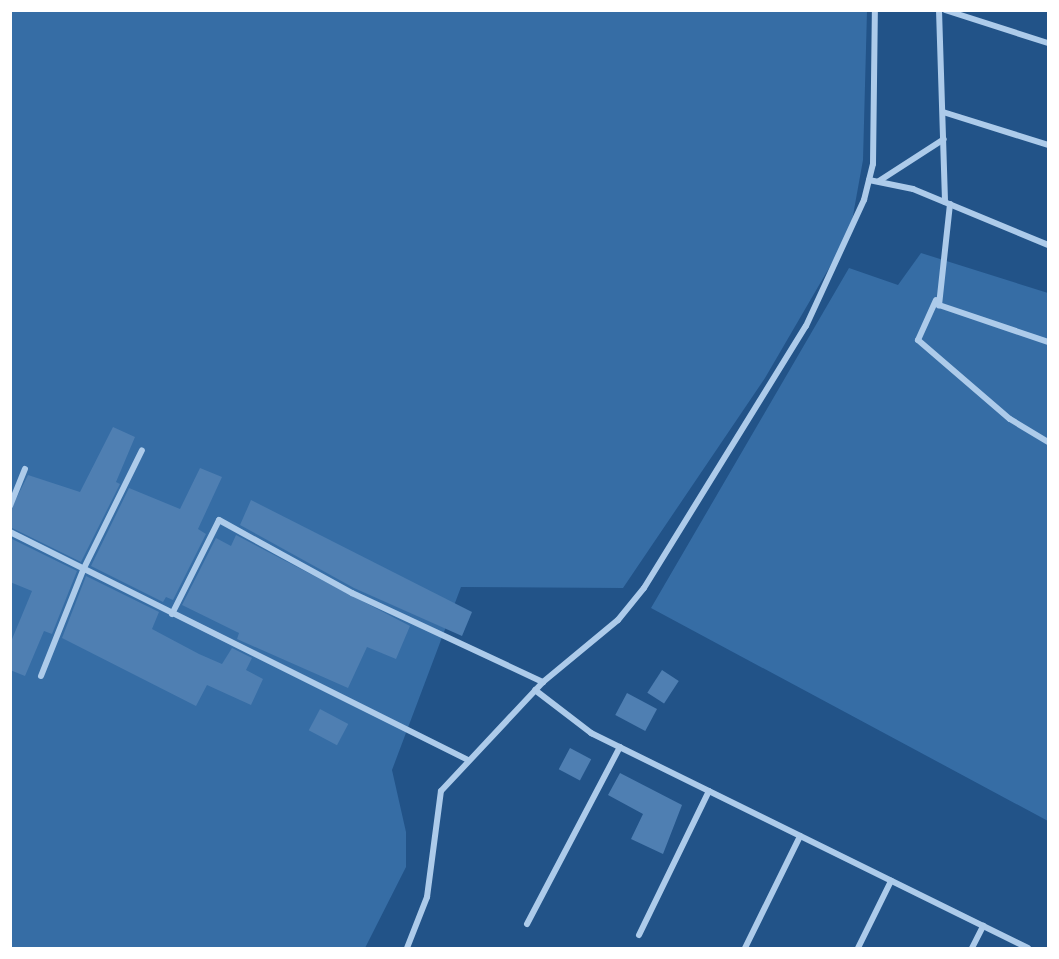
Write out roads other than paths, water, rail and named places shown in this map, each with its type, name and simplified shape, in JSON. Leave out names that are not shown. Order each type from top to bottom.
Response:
[{"type":"street","points":[[407,948],[427,897],[441,791],[543,682],[618,620],[644,588],[806,326],[869,180],[878,120],[875,10]]},
{"type":"street","points":[[939,10],[947,203],[936,300],[918,340],[1010,420],[1048,442]]},
{"type":"street","points":[[945,10],[1048,43]]},
{"type":"street","points":[[943,112],[1048,145]]},
{"type":"street","points":[[879,181],[944,140]]},
{"type":"street","points":[[869,180],[879,181],[947,203],[1048,245]]},
{"type":"street","points":[[936,300],[1048,342]]},
{"type":"street","points":[[41,676],[84,568],[142,450]]},
{"type":"street","points":[[10,506],[25,470]]},
{"type":"street","points":[[172,614],[219,520],[352,593],[543,682]]},
{"type":"street","points":[[10,532],[468,760]]},
{"type":"street","points":[[535,690],[591,733],[1028,948]]},
{"type":"street","points":[[528,924],[620,747]]},
{"type":"street","points":[[639,935],[709,791]]},
{"type":"street","points":[[745,948],[800,836]]},
{"type":"street","points":[[858,948],[891,881]]},
{"type":"street","points":[[972,948],[982,926]]}]
